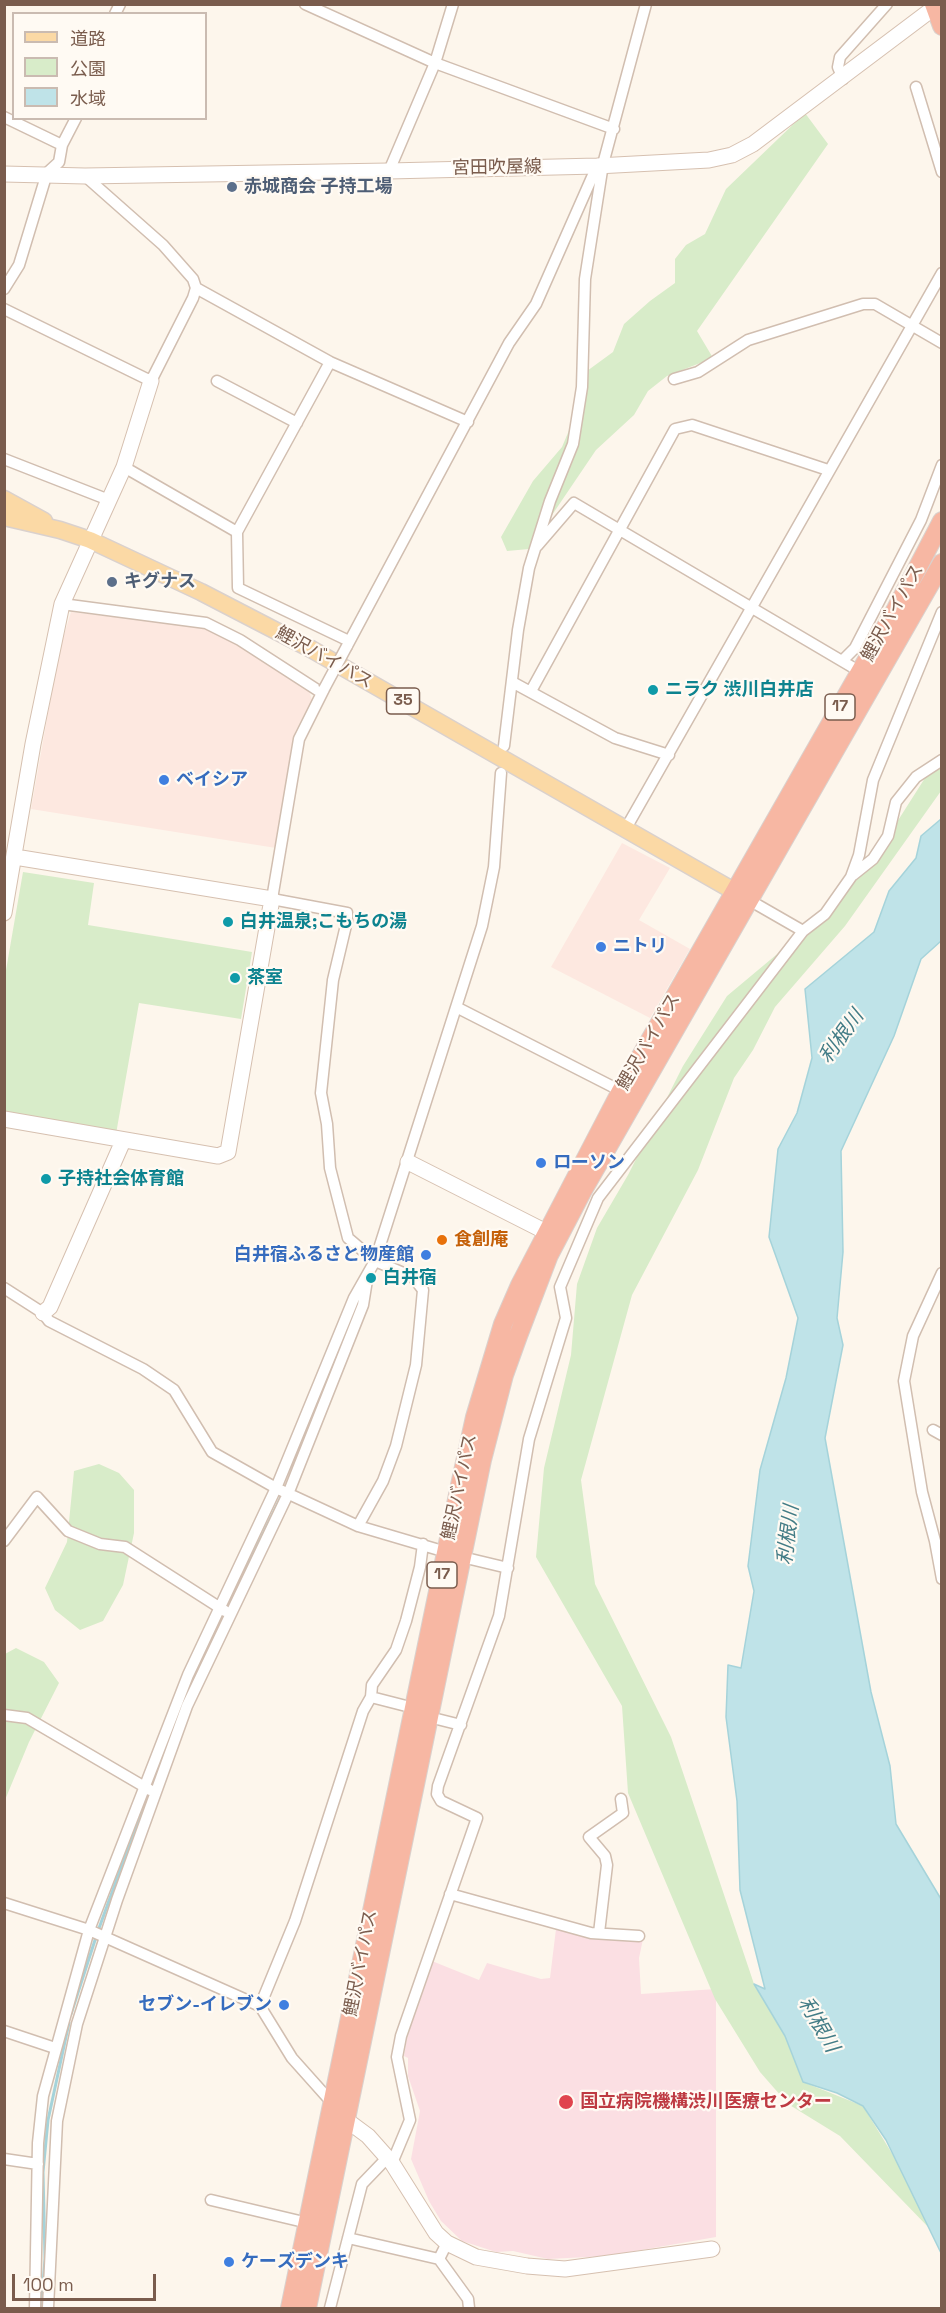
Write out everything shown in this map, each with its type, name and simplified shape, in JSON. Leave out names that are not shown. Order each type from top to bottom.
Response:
[{"type":"highway","points":[[936,5],[942,26]]},
{"type":"highway","name":"鯉沢バイパス","points":[[552,1235],[583,1190],[742,896],[867,676],[942,521]]},
{"type":"highway","name":"鯉沢バイパス","points":[[867,676],[942,563]]},
{"type":"highway","name":"鯉沢バイパス","points":[[307,2308],[454,1554],[504,1375],[552,1235],[621,1091],[742,896]]},
{"type":"highway","name":"鯉沢バイパス","points":[[290,2308],[333,2103],[422,1713]]},
{"type":"main road","name":"鯉沢バイパス","points":[[4,499],[60,530]]},
{"type":"main road","name":"鯉沢バイパス","points":[[4,517],[60,530],[90,540],[201,592],[311,649],[742,896]]},
{"type":"street","points":[[305,4],[435,63],[614,129]]},
{"type":"street","points":[[389,171],[435,63],[453,4]]},
{"type":"street","points":[[4,1119],[218,1156],[228,1152],[298,739],[508,343],[536,304],[600,165],[614,129],[646,4]]},
{"type":"street","points":[[843,79],[838,67],[840,57],[887,4]]},
{"type":"street","name":"宮田吹屋線","points":[[4,174],[47,173],[85,176],[389,171],[687,161],[732,155],[753,144],[843,79],[936,5]]},
{"type":"street","points":[[916,87],[937,139],[942,172]]},
{"type":"street","points":[[4,117],[62,145]]},
{"type":"street","points":[[4,289],[20,265],[47,173],[58,162],[62,145],[75,120]]},
{"type":"street","points":[[504,746],[518,630],[534,550],[573,444],[582,387],[585,279],[600,165]]},
{"type":"street","points":[[4,913],[10,855],[62,604],[124,467],[151,381],[193,298],[195,288],[193,279],[163,245],[85,176]]},
{"type":"street","points":[[626,830],[828,470],[942,273]]},
{"type":"street","points":[[195,288],[330,362],[468,422]]},
{"type":"street","points":[[674,379],[698,372],[748,340],[863,304],[876,304],[942,343]]},
{"type":"street","points":[[4,309],[151,381]]},
{"type":"street","points":[[330,362],[237,532],[238,588],[348,643]]},
{"type":"street","points":[[217,381],[297,423]]},
{"type":"street","points":[[531,691],[675,429],[692,425],[828,470]]},
{"type":"street","points":[[4,459],[109,500]]},
{"type":"street","points":[[842,661],[855,648],[921,520],[942,465]]},
{"type":"street","points":[[124,467],[237,532]]},
{"type":"street","points":[[534,550],[574,503],[867,676]]},
{"type":"street","points":[[62,604],[206,623],[240,640],[323,691]]},
{"type":"street","points":[[330,2308],[362,2184],[390,2161],[410,2120],[397,2057],[401,2036],[477,1818],[441,1801],[437,1794],[500,1616],[529,1439],[566,1318],[560,1287],[594,1207],[803,930],[825,914],[851,877],[859,855],[873,780],[942,612]]},
{"type":"street","points":[[512,682],[615,738],[669,755]]},
{"type":"street","points":[[851,877],[873,859],[888,836],[896,802],[916,777],[942,760]]},
{"type":"street","points":[[48,2308],[44,2265],[44,2204],[38,2164],[44,2096],[55,2048],[149,1790],[188,1675],[226,1611],[283,1491],[341,1327],[375,1262],[458,1008],[482,926],[494,867],[501,773]]},
{"type":"street","points":[[10,855],[347,913],[333,980],[321,1093],[327,1124],[330,1168],[348,1238],[375,1262],[419,1282],[423,1290],[416,1365],[396,1446],[383,1481],[358,1526]]},
{"type":"street","points":[[742,896],[803,930]]},
{"type":"street","points":[[458,1008],[621,1091]]},
{"type":"street","points":[[44,1313],[50,1307],[123,1141]]},
{"type":"street","points":[[408,1162],[552,1235]]},
{"type":"street","points":[[942,1273],[913,1336],[904,1381],[922,1492],[942,1578]]},
{"type":"street","points":[[4,1288],[44,1313],[49,1321],[143,1369],[174,1390],[212,1452],[283,1491],[358,1526],[508,1568]]},
{"type":"street","points":[[4,1541],[37,1497],[68,1531],[100,1544],[125,1547],[226,1611]]},
{"type":"street","points":[[260,2006],[295,1921],[363,1711],[371,1697],[376,1676],[396,1650],[406,1622],[420,1567],[423,1544]]},
{"type":"street","points":[[371,1697],[461,1725]]},
{"type":"street","points":[[4,1715],[27,1718],[149,1790]]},
{"type":"street","points":[[44,2204],[57,2121],[97,1934],[149,1790]]},
{"type":"street","points":[[599,1933],[607,1865],[605,1856],[589,1837],[623,1813],[621,1799]]},
{"type":"street","points":[[450,1894],[546,1922],[599,1933],[639,1936]]},
{"type":"street","points":[[4,1903],[97,1934],[260,2006],[292,2058],[345,2119],[368,2136],[390,2161],[427,2222],[447,2243],[476,2257],[527,2266],[565,2269],[712,2249]]},
{"type":"street","points":[[4,2031],[55,2048]]},
{"type":"street","points":[[4,2159],[38,2164]]},
{"type":"street","points":[[211,2200],[308,2223]]},
{"type":"street","points":[[348,2238],[439,2259],[468,2299],[469,2308]]},
{"type":"street","points":[[439,2259],[447,2243]]},
{"type":"street","points":[[35,2308],[44,2265]]},
{"type":"shaded area","points":[[71,612],[203,627],[241,645],[308,688],[312,700],[295,732],[276,848],[31,809],[59,651]]},
{"type":"shaded area","points":[[622,843],[670,868],[639,920],[690,949],[650,1018],[551,967]]},
{"type":"shaded area","name":"国立病院機構渋川医療センター","points":[[556,1929],[590,1936],[643,1939],[639,1958],[641,1994],[716,1989],[716,2237],[607,2256],[548,2259],[513,2251],[496,2252],[462,2241],[441,2221],[429,2201],[411,2159],[420,2111],[408,2076],[408,2058],[404,2056],[408,2032],[432,1961],[479,1980],[487,1963],[541,1979],[550,1978]]},
{"type":"green space","points":[[805,113],[828,144],[697,331],[713,358],[667,376],[648,391],[634,415],[596,450],[529,549],[507,551],[501,537],[533,481],[562,447],[586,390],[587,371],[613,352],[624,324],[675,283],[675,259],[686,245],[705,234],[726,189]]},
{"type":"green space","points":[[941,766],[941,791],[845,926],[775,1007],[753,1050],[734,1078],[698,1170],[632,1295],[581,1480],[595,1584],[671,1737],[754,1984],[785,2036],[803,2082],[863,2106],[910,2183],[931,2230],[840,2136],[788,2104],[760,2072],[715,1999],[628,1793],[622,1706],[536,1557],[544,1468],[571,1355],[577,1284],[597,1228],[628,1175],[683,1066],[727,996],[825,914],[876,855],[925,778]]},
{"type":"green space","points":[[23,872],[94,883],[88,925],[252,952],[241,1019],[139,1003],[116,1134],[5,1113],[5,976]]},
{"type":"green space","points":[[99,1464],[119,1473],[134,1490],[134,1533],[123,1585],[103,1621],[80,1630],[55,1610],[45,1588],[67,1542],[74,1471]]},
{"type":"green space","points":[[16,1648],[44,1662],[59,1683],[29,1742],[5,1800],[5,1654]]},
{"type":"water","name":"利根川","points":[[941,819],[941,941],[921,959],[894,1036],[841,1151],[843,1252],[837,1318],[843,1345],[825,1438],[871,1692],[890,1766],[896,1824],[941,1899],[941,2253],[886,2140],[863,2106],[837,2093],[803,2082],[785,2036],[754,1984],[765,1989],[740,1890],[737,1801],[726,1717],[728,1665],[741,1668],[754,1591],[748,1566],[760,1470],[786,1378],[798,1318],[769,1237],[778,1149],[797,1113],[812,1058],[805,989],[874,932],[889,891],[916,858],[921,836]]},
{"type":"waterway","points":[[227,1608],[283,1493]]},
{"type":"waterway","points":[[192,1684],[224,1614]]},
{"type":"waterway","points":[[98,1931],[155,1774]]},
{"type":"waterway","points":[[71,2014],[96,1937]]},
{"type":"waterway","points":[[41,2308],[45,2259],[43,2172],[48,2120],[69,2023]]},
{"type":"place","name":"赤城商会 子持工場","points":[[232,187]]},
{"type":"place","name":"キグナス","points":[[112,582]]},
{"type":"place","name":"ニラク 渋川白井店","points":[[653,690]]},
{"type":"place","name":"ベイシア","points":[[164,780]]},
{"type":"place","name":"白井温泉;こもちの湯","points":[[228,922]]},
{"type":"place","name":"ニトリ","points":[[601,947]]},
{"type":"place","name":"茶室","points":[[235,978]]},
{"type":"place","name":"ローソン","points":[[541,1163]]},
{"type":"place","name":"子持社会体育館","points":[[46,1179]]},
{"type":"place","name":"食創庵","points":[[442,1240]]},
{"type":"place","name":"白井宿ふるさと物産館","points":[[426,1255]]},
{"type":"place","name":"白井宿","points":[[371,1278]]},
{"type":"place","name":"セブン-イレブン","points":[[284,2005]]},
{"type":"place","name":"国立病院機構渋川医療センター","points":[[566,2102]]},
{"type":"place","name":"ケーズデンキ","points":[[229,2262]]}]
